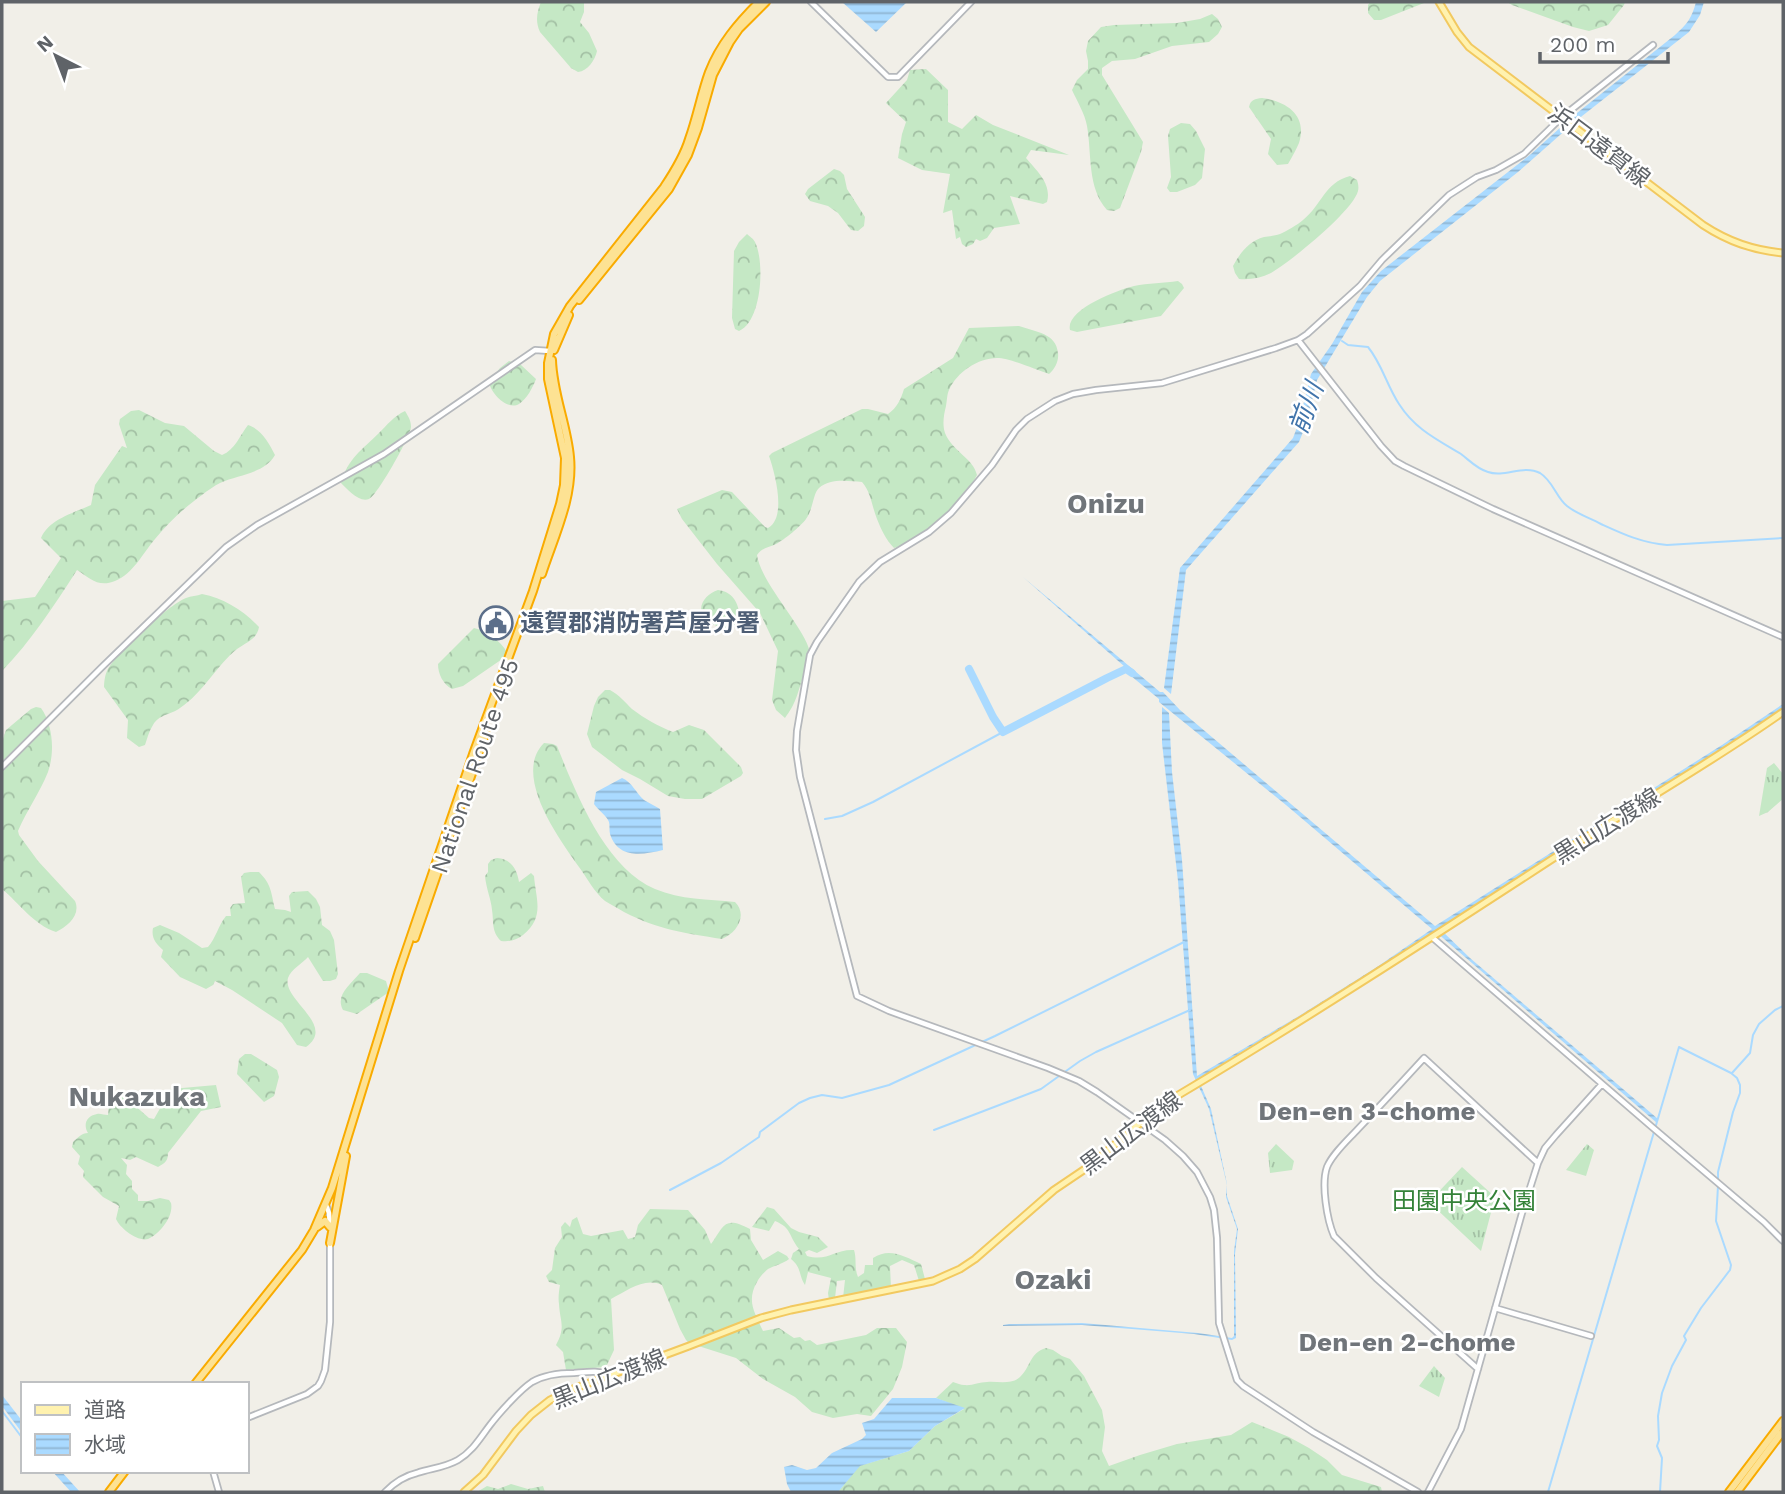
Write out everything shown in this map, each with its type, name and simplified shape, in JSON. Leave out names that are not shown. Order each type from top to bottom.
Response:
[{"type":"highway","name":"National Route 495","points":[[197,1382],[295,1260],[326,1205],[403,959],[533,591],[560,504],[565,458],[548,380],[554,334],[570,306],[675,171],[689,139],[716,58],[734,28],[759,2]]},
{"type":"highway","name":"National Route 495","points":[[388,1011],[529,615],[568,495],[571,459],[552,376],[554,348],[559,334],[574,307],[668,189],[688,155],[713,75],[726,50],[739,29],[766,2]]},
{"type":"highway","points":[[330,1243],[347,1154],[347,1140]]},
{"type":"highway","points":[[314,1230],[325,1221],[330,1227]]},
{"type":"highway","points":[[1728,1492],[1783,1420]]},
{"type":"highway","points":[[1737,1492],[1783,1431]]},
{"type":"highway","points":[[109,1492],[123,1473]]},
{"type":"main road","name":"浜口遠賀線","points":[[1439,2],[1469,47],[1690,216],[1716,234],[1746,247],[1783,253]]},
{"type":"main road","name":"黒山広渡線","points":[[464,1492],[483,1475],[531,1415],[573,1389],[777,1313],[917,1284],[946,1276],[975,1259],[1054,1190],[1091,1165],[1170,1100],[1433,938],[1721,755],[1783,712]]},
{"type":"street","points":[[811,2],[888,77],[893,78],[971,2]]},
{"type":"street","points":[[1418,1492],[1313,1432],[1237,1380],[1219,1323],[1216,1221],[1210,1197],[1197,1172],[1183,1156],[1141,1123],[1079,1081],[889,1011],[857,996],[836,923],[797,760],[797,731],[810,655],[859,582],[880,562],[929,532],[951,513],[992,465],[1016,430],[1039,411],[1073,394],[1162,383],[1298,340],[1360,286],[1382,260],[1449,195],[1477,177],[1524,154],[1653,45]]},
{"type":"street","points":[[1298,340],[1395,461],[1505,514],[1783,637]]},
{"type":"street","points":[[2,766],[226,547],[257,525],[384,454],[535,350],[550,351]]},
{"type":"street","points":[[1433,938],[1765,1222],[1783,1241]]},
{"type":"street","points":[[1478,1369],[1376,1278],[1334,1236],[1326,1200],[1326,1170],[1343,1145],[1424,1058],[1538,1163]]},
{"type":"street","points":[[1428,1492],[1461,1429],[1538,1163],[1545,1147],[1602,1084]]},
{"type":"street","points":[[248,1418],[307,1394],[321,1381],[325,1370],[330,1322],[330,1213],[326,1205]]},
{"type":"street","points":[[1495,1308],[1591,1336]]},
{"type":"street","points":[[385,1492],[408,1476],[438,1469],[468,1453],[493,1421],[533,1382],[563,1373],[601,1371],[611,1375]]},
{"type":"street","points":[[214,1473],[219,1492]]},
{"type":"green space","points":[[541,2],[584,2],[580,22],[589,33],[597,51],[585,70],[578,72],[571,68],[540,32],[537,17]]},
{"type":"green space","points":[[1370,2],[1425,2],[1381,20],[1374,20],[1368,13]]},
{"type":"green space","points":[[1507,2],[1625,2],[1608,25],[1589,31]]},
{"type":"green space","points":[[1212,14],[1222,27],[1209,42],[1172,46],[1135,59],[1112,61],[1102,68],[1102,75],[1143,142],[1120,208],[1107,210],[1093,181],[1086,121],[1072,90],[1088,69],[1088,41],[1101,27],[1177,23]]},
{"type":"green space","points":[[926,69],[948,90],[948,122],[962,129],[976,115],[993,125],[1069,155],[1031,150],[1026,158],[1045,184],[1047,202],[1043,204],[1010,196],[1020,224],[994,228],[987,238],[980,241],[976,239],[966,247],[960,237],[956,239],[952,210],[943,213],[950,174],[922,170],[898,158],[906,122],[886,103],[907,80],[910,70]]},
{"type":"green space","points":[[1262,98],[1287,106],[1298,117],[1301,133],[1299,143],[1288,164],[1277,165],[1268,154],[1271,139],[1249,107],[1251,102]]},
{"type":"green space","points":[[1181,123],[1190,124],[1205,149],[1202,178],[1195,185],[1170,192],[1167,188],[1171,177],[1168,136],[1170,129]]},
{"type":"green space","points":[[834,169],[844,175],[847,189],[865,217],[864,226],[858,231],[851,230],[838,213],[828,206],[810,201],[805,194]]},
{"type":"green space","points":[[1350,176],[1357,180],[1358,191],[1354,200],[1333,223],[1271,273],[1239,279],[1233,266],[1246,248],[1254,241],[1280,234],[1298,224],[1334,184]]},
{"type":"green space","points":[[747,234],[758,251],[759,290],[753,316],[739,331],[735,329],[732,318],[734,251]]},
{"type":"green space","points":[[1178,281],[1184,288],[1161,316],[1077,332],[1070,330],[1076,315],[1105,296],[1134,286]]},
{"type":"green space","points":[[1019,326],[1049,337],[1056,346],[1057,362],[1049,374],[1009,360],[983,360],[957,377],[948,393],[944,416],[945,433],[977,475],[963,500],[950,512],[920,535],[894,548],[882,530],[862,482],[834,481],[817,490],[808,515],[800,525],[757,555],[767,581],[796,623],[809,648],[808,667],[795,701],[785,718],[776,710],[772,700],[778,651],[760,613],[717,564],[677,509],[722,490],[732,492],[768,528],[774,523],[778,505],[769,456],[772,453],[862,409],[888,414],[898,403],[904,389],[953,358],[969,328]]},
{"type":"green space","points":[[509,361],[521,365],[536,379],[525,399],[514,405],[504,403],[492,391],[489,382]]},
{"type":"green space","points":[[139,410],[165,423],[184,426],[222,455],[234,446],[248,425],[261,433],[275,455],[264,466],[220,483],[189,505],[165,527],[121,578],[109,583],[99,583],[77,570],[51,610],[2,671],[2,601],[35,597],[61,558],[41,538],[56,521],[91,505],[95,485],[122,446],[127,448],[119,424],[120,419],[131,411]]},
{"type":"green space","points":[[405,411],[411,427],[393,466],[369,499],[357,497],[341,483],[344,474],[356,455],[397,415]]},
{"type":"green space","points":[[718,590],[733,597],[738,607],[738,624],[727,630],[709,622],[701,611],[705,598]]},
{"type":"green space","points":[[202,594],[226,602],[240,611],[259,627],[258,631],[251,640],[229,656],[188,702],[156,721],[145,745],[139,747],[127,738],[128,720],[104,687],[106,673],[120,653],[155,620],[178,602]]},
{"type":"green space","points":[[474,628],[494,638],[508,655],[463,686],[452,689],[442,678],[438,664]]},
{"type":"green space","points":[[605,690],[610,690],[647,719],[673,732],[689,725],[704,730],[741,767],[743,773],[702,799],[685,799],[668,796],[622,770],[592,747],[587,734],[594,706]]},
{"type":"green space","points":[[36,707],[41,708],[48,722],[52,756],[45,779],[18,831],[38,861],[75,901],[75,915],[56,932],[34,919],[2,889],[2,742],[6,730]]},
{"type":"green space","points":[[544,743],[557,746],[594,827],[621,864],[637,879],[665,893],[735,902],[741,912],[741,918],[732,933],[722,939],[672,930],[637,918],[601,898],[561,840],[542,806],[533,772],[535,756]]},
{"type":"green space","points":[[1774,763],[1783,774],[1783,799],[1759,816],[1767,768]]},
{"type":"green space","points":[[497,858],[506,860],[512,866],[519,882],[531,873],[534,876],[537,915],[523,935],[510,941],[501,941],[496,934],[485,876],[488,864]]},
{"type":"green space","points":[[250,872],[259,872],[266,881],[275,909],[291,912],[289,896],[292,892],[308,891],[320,907],[322,925],[330,931],[334,940],[338,974],[336,979],[323,981],[308,957],[288,978],[288,986],[312,1021],[315,1030],[314,1039],[306,1047],[297,1045],[282,1023],[232,990],[215,981],[206,989],[180,977],[161,957],[163,950],[153,938],[153,928],[160,925],[179,933],[202,948],[208,947],[226,916],[231,916],[230,908],[233,904],[245,903],[241,877]]},
{"type":"green space","points":[[360,973],[386,981],[389,992],[357,1014],[343,1010],[341,1000],[345,990]]},
{"type":"green space","points":[[245,1054],[251,1054],[277,1070],[279,1077],[274,1096],[264,1102],[237,1074],[239,1059]]},
{"type":"green space","points":[[216,1085],[221,1107],[201,1111],[168,1153],[163,1164],[158,1167],[136,1157],[130,1160],[121,1158],[127,1165],[126,1174],[132,1181],[132,1189],[138,1195],[138,1201],[160,1198],[171,1203],[168,1219],[157,1233],[148,1239],[134,1236],[116,1219],[119,1206],[103,1197],[83,1177],[84,1171],[78,1164],[80,1156],[72,1147],[73,1142],[88,1133],[86,1124],[90,1117],[108,1115],[109,1104],[118,1096],[124,1096],[149,1118],[154,1119],[171,1089]]},
{"type":"green space","points":[[1276,1144],[1294,1161],[1292,1170],[1270,1173],[1268,1153]]},
{"type":"green space","points":[[1587,1144],[1594,1150],[1586,1176],[1566,1170]]},
{"type":"green space","name":"田園中央公園","points":[[1462,1167],[1495,1197],[1481,1251],[1429,1202]]},
{"type":"green space","points":[[767,1207],[774,1209],[791,1228],[818,1237],[828,1247],[817,1253],[809,1250],[805,1252],[807,1256],[820,1257],[854,1250],[858,1277],[864,1273],[865,1265],[873,1265],[873,1258],[885,1253],[897,1254],[921,1264],[925,1279],[919,1281],[914,1265],[902,1260],[890,1266],[891,1288],[843,1298],[845,1280],[837,1281],[835,1298],[829,1300],[831,1278],[808,1272],[805,1285],[797,1265],[791,1259],[793,1253],[799,1249],[784,1226],[775,1221],[769,1231],[752,1227]]},
{"type":"green space","points":[[650,1209],[688,1210],[705,1230],[711,1244],[726,1224],[741,1225],[750,1229],[751,1240],[763,1260],[778,1251],[787,1256],[787,1261],[765,1272],[758,1280],[752,1295],[753,1307],[763,1331],[779,1328],[794,1338],[810,1340],[817,1345],[866,1335],[877,1328],[896,1328],[907,1342],[902,1367],[893,1389],[871,1416],[857,1414],[833,1418],[812,1412],[795,1397],[763,1379],[736,1358],[689,1343],[680,1329],[662,1285],[655,1283],[636,1286],[611,1299],[614,1350],[606,1367],[566,1370],[563,1352],[556,1345],[562,1329],[560,1285],[549,1282],[546,1276],[552,1270],[555,1248],[562,1237],[561,1227],[565,1222],[570,1227],[572,1220],[577,1217],[583,1234],[591,1236],[623,1230],[628,1239],[635,1237],[638,1225]]},
{"type":"green space","points":[[1046,1348],[1070,1359],[1084,1376],[1102,1410],[1105,1427],[1102,1451],[1109,1466],[1177,1444],[1231,1435],[1252,1422],[1289,1437],[1327,1460],[1342,1475],[1381,1487],[1382,1492],[838,1492],[859,1466],[909,1451],[935,1426],[964,1409],[936,1398],[953,1382],[967,1385],[1013,1381],[1024,1373],[1036,1353]]},
{"type":"green space","points":[[1434,1366],[1445,1378],[1439,1397],[1419,1386]]},
{"type":"green space","points":[[511,1484],[528,1489],[543,1486],[545,1492],[477,1492],[487,1486],[498,1489]]},
{"type":"water","points":[[842,2],[907,2],[876,32]]},
{"type":"water","name":"前川","points":[[1696,2],[1704,2],[1700,15],[1689,32],[1380,281],[1367,297],[1317,380],[1307,422],[1299,442],[1186,570],[1171,694],[1164,688],[1180,568],[1293,438],[1311,374],[1362,292],[1381,271],[1531,154],[1572,117],[1675,35],[1688,20]]},
{"type":"water","points":[[1023,577],[1163,692],[1180,710],[1435,926],[1783,704],[1783,709],[1712,756],[1440,929],[1470,958],[1658,1119],[1657,1123],[1436,932],[1198,1079],[1211,1109],[1227,1185],[1209,1109],[1193,1074],[1178,881],[1162,743],[1162,707],[1169,713],[1197,1076],[1299,1016],[1432,929],[1159,702],[1159,699],[1125,671],[1125,667]]},
{"type":"water","points":[[622,778],[629,782],[644,800],[660,809],[663,850],[632,853],[619,848],[614,842],[608,820],[594,804],[596,792]]},
{"type":"water","points":[[1227,1185],[1227,1196],[1238,1229],[1235,1254],[1236,1338],[1232,1340],[1194,1334],[1082,1325],[1003,1326],[1082,1323],[1198,1333],[1232,1338],[1234,1251],[1237,1229],[1226,1197]]},
{"type":"water","points":[[2,1395],[21,1419],[21,1431],[2,1406]]},
{"type":"water","points":[[892,1398],[936,1398],[965,1408],[935,1426],[909,1451],[860,1466],[838,1492],[791,1492],[784,1467],[792,1465],[807,1470],[816,1468],[832,1453],[862,1439],[866,1435],[862,1423],[874,1419]]},
{"type":"water","points":[[54,1473],[63,1473],[80,1492],[71,1492]]},
{"type":"waterway","points":[[1342,341],[1348,345],[1368,347],[1405,413],[1427,433],[1484,471],[1501,473],[1527,470],[1540,473],[1567,506],[1609,528],[1641,540],[1667,545],[1783,538]]},
{"type":"waterway","points":[[969,669],[1003,732],[1126,669],[1132,673]]},
{"type":"waterway","points":[[825,819],[842,816],[873,802],[1003,732]]},
{"type":"waterway","points":[[670,1190],[721,1163],[759,1137],[760,1132],[799,1103],[822,1095],[842,1098],[889,1085],[995,1036],[1184,942]]},
{"type":"waterway","points":[[1732,1073],[1750,1053],[1753,1035],[1759,1024],[1783,1006]]},
{"type":"waterway","points":[[934,1130],[1041,1089],[1096,1052],[1190,1010]]},
{"type":"waterway","points":[[1548,1492],[1679,1047],[1731,1073],[1740,1085],[1718,1180]]},
{"type":"waterway","points":[[1660,1492],[1662,1458],[1657,1446],[1662,1393],[1686,1340],[1684,1336],[1731,1265],[1716,1221],[1718,1186]]},
{"type":"waterway","points":[[2,1411],[21,1436]]},
{"type":"place","name":"遠賀郡消防署芦屋分署","points":[[496,623]]},
{"type":"district","name":"Onizu","points":[[1106,503]]},
{"type":"district","name":"Nukazuka","points":[[137,1096]]},
{"type":"district","name":"Den-en 3-chome","points":[[1367,1111]]},
{"type":"district","name":"Ozaki","points":[[1053,1279]]},
{"type":"district","name":"Den-en 2-chome","points":[[1407,1342]]}]
